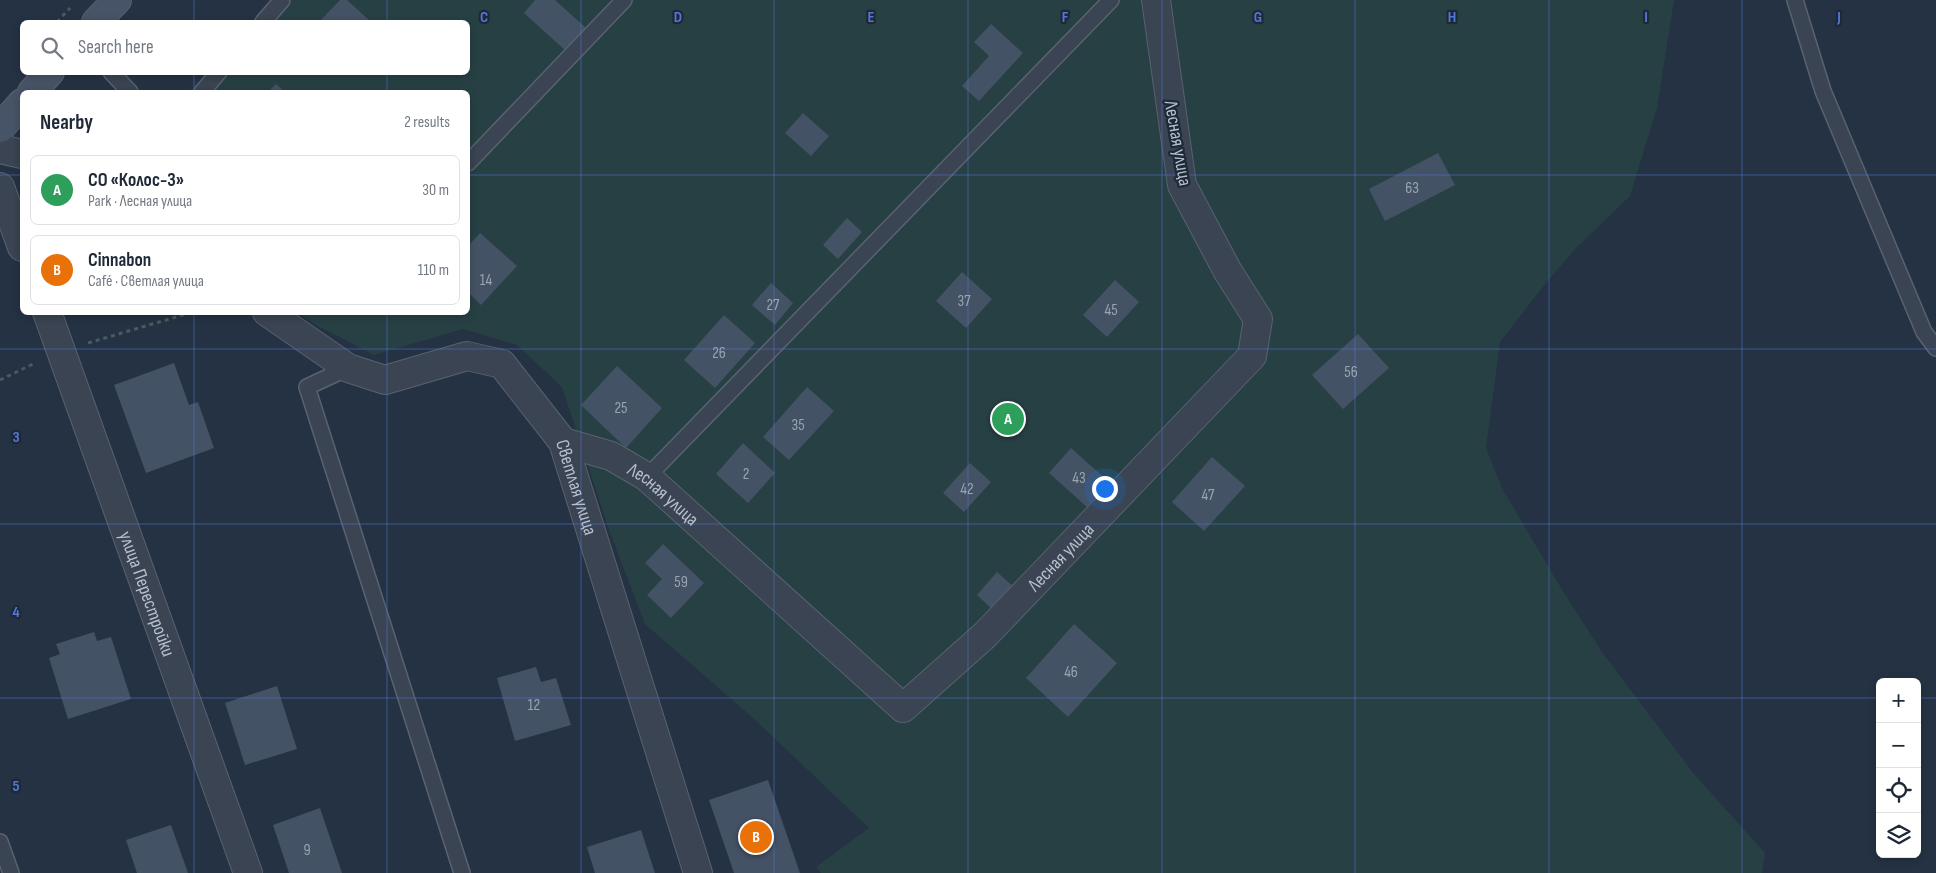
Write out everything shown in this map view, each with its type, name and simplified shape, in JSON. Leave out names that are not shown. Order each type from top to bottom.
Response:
[{"type":"street","points":[[98,20],[117,0]]},
{"type":"street","name":"Лесная улица","points":[[563,442],[610,456],[647,477],[903,708],[985,636],[1252,356],[1258,319],[1227,270],[1182,185],[1156,0]]},
{"type":"street","points":[[34,90],[47,75]]},
{"type":"street","points":[[0,128],[20,105]]},
{"type":"street","points":[[0,149],[20,154]]},
{"type":"street","points":[[0,187],[20,242]]},
{"type":"street","name":"улица Перестройки","points":[[48,315],[248,873]]},
{"type":"street","name":"Светлая улица","points":[[271,315],[348,368],[385,380],[467,356],[502,364],[563,442],[698,873]]},
{"type":"lane","points":[[265,20],[282,0]]},
{"type":"lane","points":[[470,161],[624,0]]},
{"type":"lane","points":[[647,477],[1111,0]]},
{"type":"lane","points":[[1795,0],[1824,91],[1924,332],[1936,348]]},
{"type":"lane","points":[[114,75],[128,90]]},
{"type":"lane","points":[[204,90],[216,75]]},
{"type":"lane","points":[[348,368],[307,387],[462,873]]},
{"type":"lane","points":[[0,842],[12,873]]},
{"type":"path","points":[[0,380],[62,350],[183,315]]},
{"type":"green space","points":[[274,0],[1674,0],[1657,108],[1630,196],[1576,248],[1500,342],[1486,448],[1503,490],[1564,593],[1602,652],[1694,774],[1765,853],[1762,873],[821,873],[816,867],[869,828],[752,717],[645,624],[609,530],[562,387],[517,345],[463,329],[374,355],[316,325],[302,315],[470,315],[470,90],[191,90],[205,75],[470,75],[470,20],[256,20]]},
{"type":"building","points":[[340,0],[347,0],[369,20],[321,20]]},
{"type":"building","points":[[535,0],[555,0],[586,28],[566,51],[524,13]]},
{"type":"building","points":[[991,24],[1023,53],[979,101],[962,86],[989,56],[974,42]]},
{"type":"building","points":[[276,84],[283,90],[270,90]]},
{"type":"building","points":[[803,113],[829,136],[811,156],[785,133]]},
{"type":"building","points":[[1438,153],[1455,185],[1385,221],[1369,189]]},
{"type":"building","points":[[847,218],[862,232],[838,259],[823,245]]},
{"type":"building","points":[[480,233],[517,266],[481,305],[470,294],[470,244]]},
{"type":"building","points":[[962,272],[992,299],[966,328],[936,301]]},
{"type":"building","points":[[1115,280],[1139,302],[1107,337],[1083,315]]},
{"type":"building","points":[[771,283],[793,303],[775,325],[752,305]]},
{"type":"building","points":[[724,315],[755,343],[715,388],[684,360]]},
{"type":"building","points":[[1358,334],[1389,368],[1343,409],[1312,375]]},
{"type":"building","points":[[174,363],[189,405],[198,402],[214,448],[146,473],[114,385]]},
{"type":"building","points":[[617,366],[662,408],[626,448],[581,405]]},
{"type":"building","points":[[807,387],[834,411],[789,460],[763,437]]},
{"type":"building","points":[[743,443],[775,473],[748,503],[716,474]]},
{"type":"building","points":[[1071,448],[1109,482],[1087,507],[1049,473]]},
{"type":"building","points":[[1212,457],[1245,486],[1204,531],[1172,502]]},
{"type":"building","points":[[970,463],[991,482],[964,512],[943,493]]},
{"type":"building","points":[[663,544],[704,583],[671,618],[647,595],[662,579],[645,563]]},
{"type":"building","points":[[997,572],[1016,589],[995,612],[977,595]]},
{"type":"building","points":[[1074,624],[1117,663],[1068,717],[1026,678]]},
{"type":"building","points":[[94,632],[97,641],[111,637],[131,699],[68,719],[49,658],[60,654],[56,644]]},
{"type":"building","points":[[536,667],[541,682],[556,678],[571,725],[515,741],[497,678]]},
{"type":"building","points":[[277,686],[297,749],[245,765],[225,703]]},
{"type":"building","points":[[768,780],[800,873],[734,873],[709,800]]},
{"type":"building","points":[[320,808],[342,873],[289,873],[273,825]]},
{"type":"building","points":[[171,825],[188,873],[137,873],[126,840]]},
{"type":"building","points":[[641,830],[655,873],[595,873],[587,847]]},
{"type":"place","name":"СО «Колос-3»","points":[[1008,419]]},
{"type":"place","name":"Cinnabon","points":[[756,837]]}]
